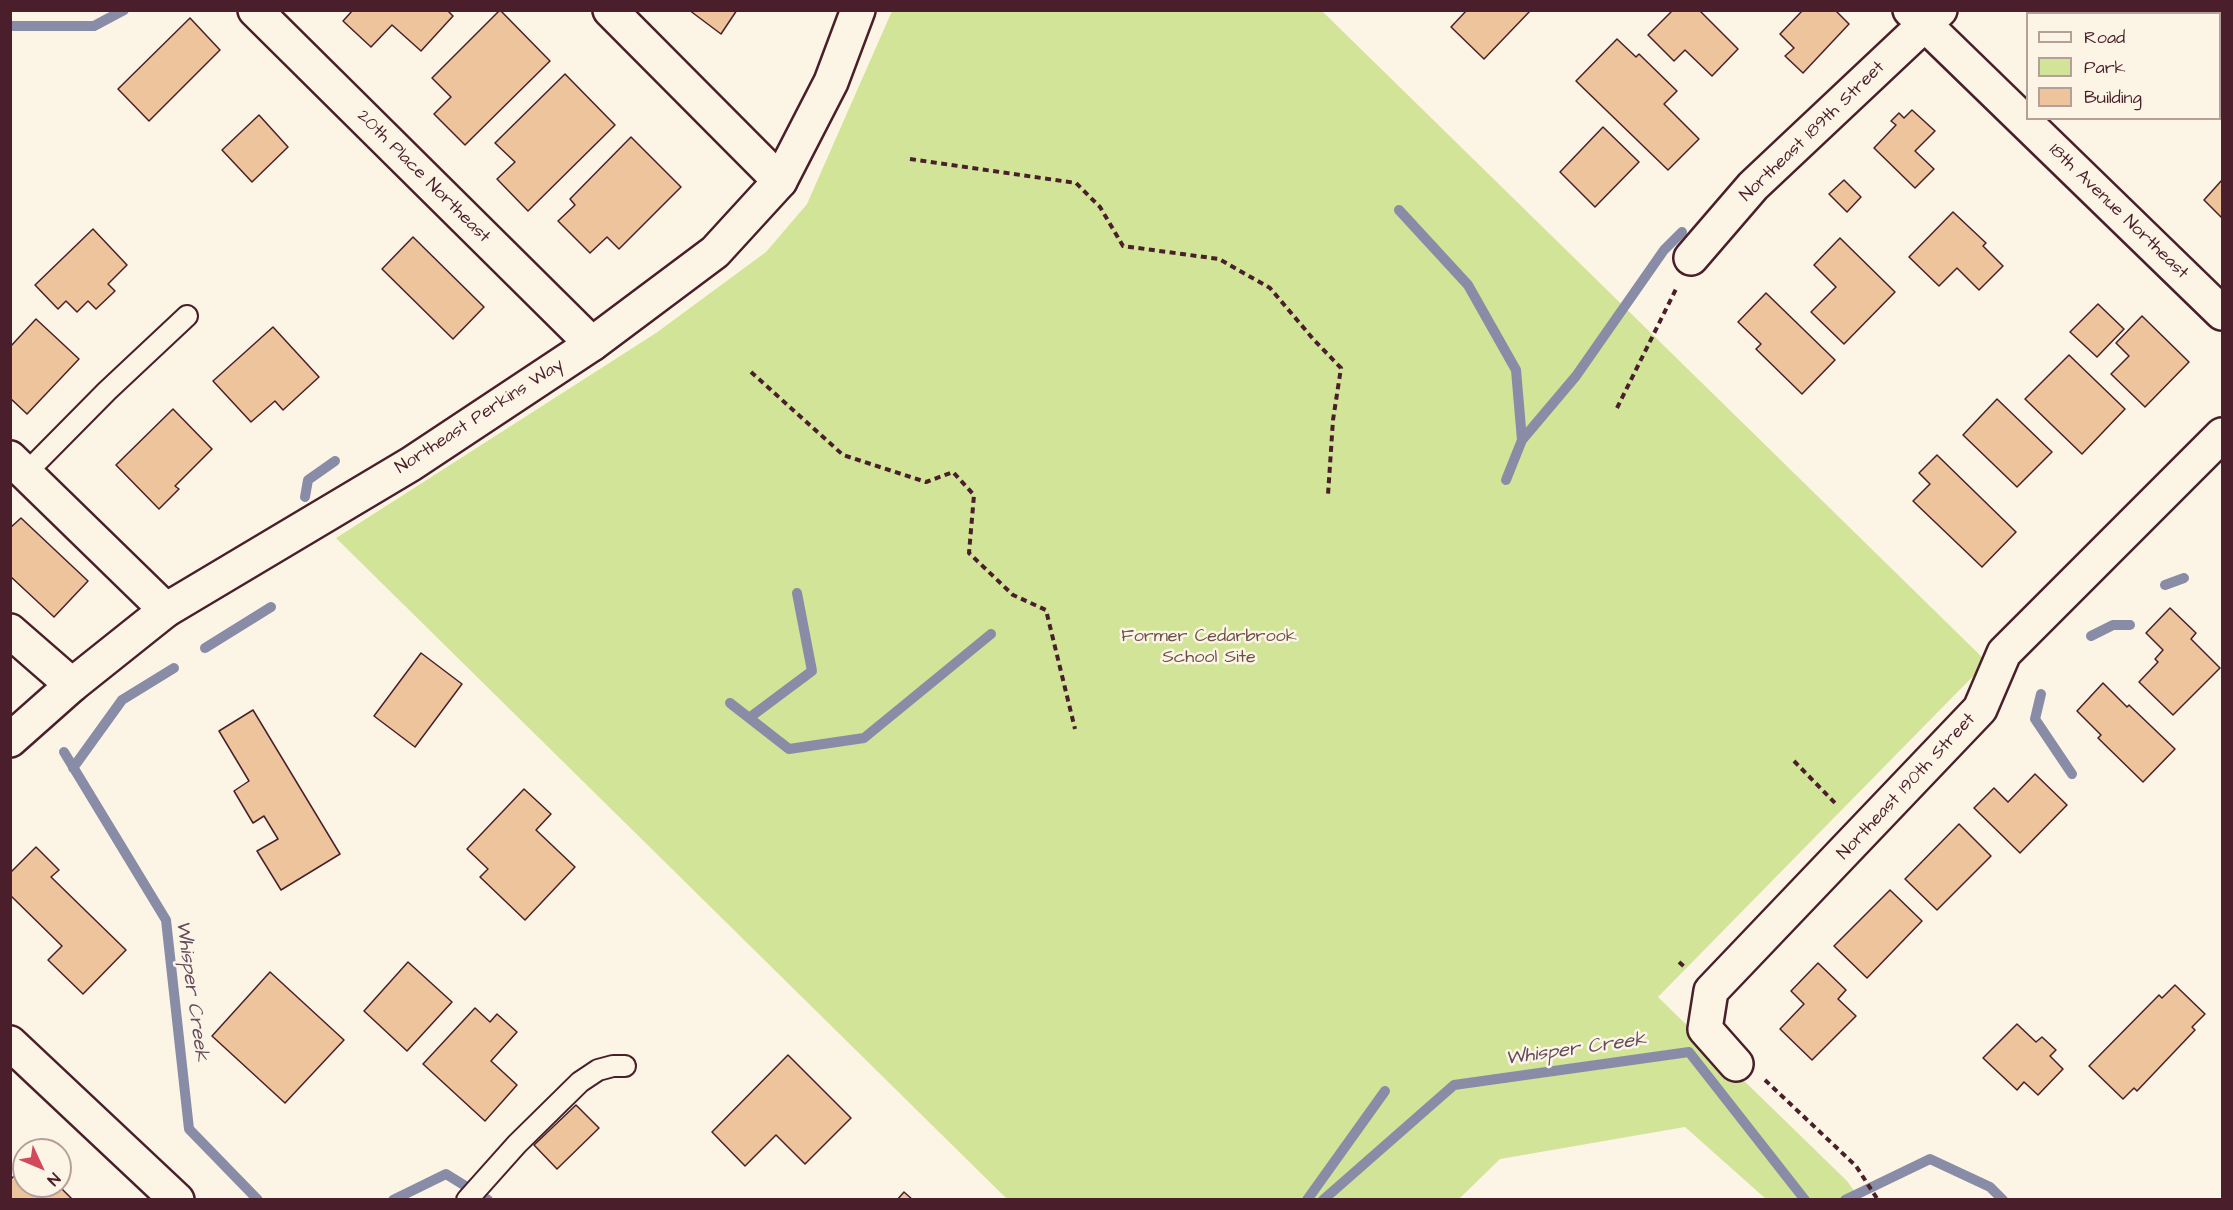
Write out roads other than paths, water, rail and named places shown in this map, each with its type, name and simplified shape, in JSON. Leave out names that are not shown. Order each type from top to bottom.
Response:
[{"type":"street","name":"20th Place Northeast","points":[[255,10],[592,344]]},
{"type":"street","points":[[610,10],[780,181]]},
{"type":"street","name":"Northeast Perkins Way","points":[[10,740],[72,685],[166,610],[411,464],[592,344],[715,252],[780,181],[831,82],[858,10]]},
{"type":"street","name":"Northeast 189th Street","points":[[1691,258],[1753,186],[1925,16]]},
{"type":"street","name":"18th Avenue Northeast","points":[[1925,16],[2026,117]]},
{"type":"street","name":"18th Avenue Northeast","points":[[2029,120],[2223,313]]},
{"type":"street","name":"Northeast 190th Street","points":[[1736,1064],[1705,1029],[1711,992],[1980,709],[2004,653],[2223,435]]},
{"type":"street","points":[[18,465],[166,610]]},
{"type":"street","points":[[10,631],[72,685]]},
{"type":"street","points":[[10,1043],[177,1200]]},
{"type":"lane","points":[[18,465],[107,391],[187,316]]},
{"type":"lane","points":[[467,1200],[517,1144],[580,1082],[598,1070],[625,1066]]},
{"type":"waterway","points":[[10,26],[94,26],[124,10]]},
{"type":"waterway","points":[[1399,210],[1468,285],[1516,370],[1522,440]]},
{"type":"waterway","points":[[1506,480],[1522,440],[1576,376],[1664,250],[1682,232]]},
{"type":"waterway","points":[[305,497],[308,480],[335,461]]},
{"type":"waterway","points":[[2165,585],[2184,578]]},
{"type":"waterway","points":[[749,718],[812,671],[797,593]]},
{"type":"waterway","points":[[205,648],[271,607]]},
{"type":"waterway","points":[[2091,636],[2113,625],[2130,625]]},
{"type":"waterway","points":[[730,703],[789,749],[864,738],[991,634]]},
{"type":"waterway","points":[[73,768],[122,700],[174,668]]},
{"type":"waterway","points":[[2041,694],[2035,719],[2072,774]]},
{"type":"waterway","name":"Whisper Creek","points":[[64,752],[166,920],[189,1129],[258,1200]]},
{"type":"waterway","name":"Whisper Creek","points":[[1323,1200],[1454,1085],[1689,1052],[1805,1200]]},
{"type":"waterway","points":[[1307,1200],[1385,1091]]},
{"type":"waterway","name":"Whisper Creek","points":[[1845,1200],[1930,1159],[1990,1187],[2003,1200]]},
{"type":"waterway","name":"Whisper Creek","points":[[393,1200],[446,1174],[488,1200]]},
{"type":"park label","name":"Former Cedarbrook School Site","points":[[1209,647]]}]
